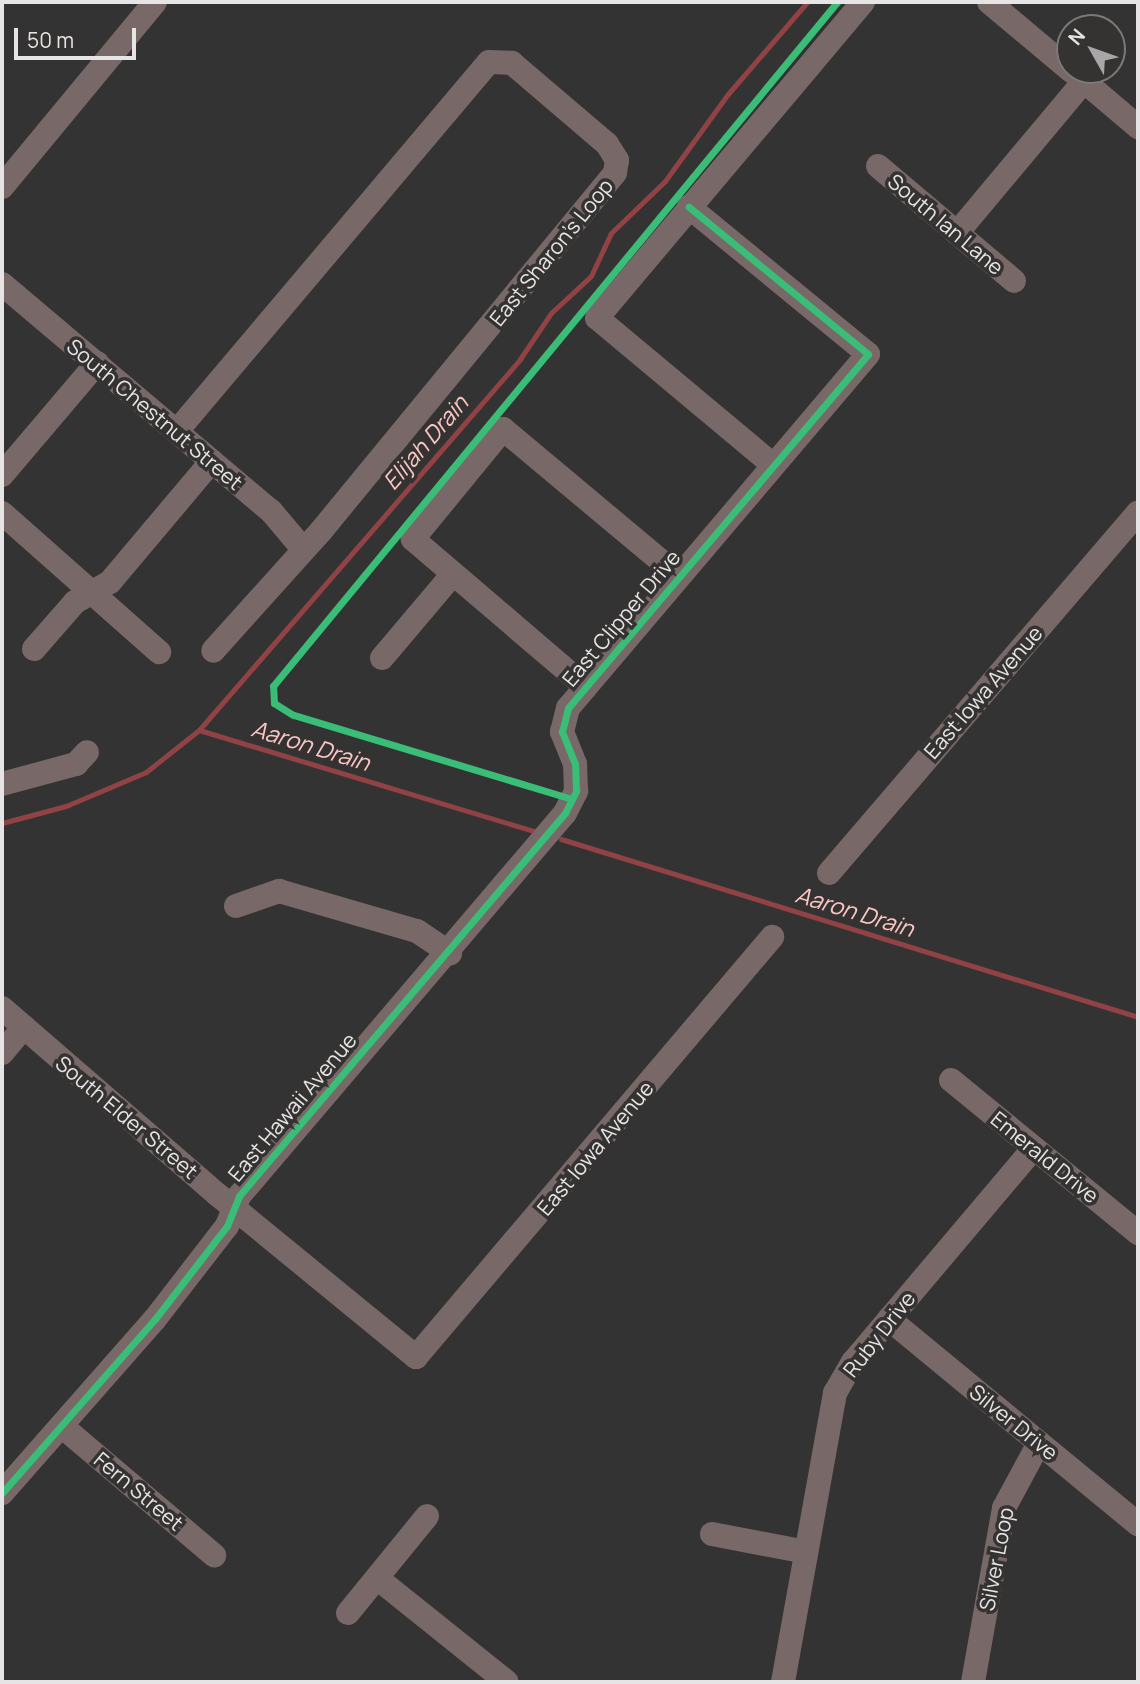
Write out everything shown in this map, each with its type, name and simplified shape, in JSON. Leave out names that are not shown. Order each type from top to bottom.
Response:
[{"type":"street","points":[[2,187],[155,2]]},
{"type":"street","points":[[773,465],[597,318],[863,2]]},
{"type":"street","points":[[989,2],[1056,58]]},
{"type":"street","name":"East Sharon's Loop","points":[[177,431],[489,62],[512,63],[607,144],[617,160],[615,173],[303,549]]},
{"type":"street","points":[[957,233],[1068,84]]},
{"type":"street","points":[[1087,84],[1138,127]]},
{"type":"street","name":"South Ian Lane","points":[[878,166],[1014,281]]},
{"type":"street","name":"East Clipper Drive","points":[[565,813],[576,791],[575,764],[562,732],[568,708],[868,354],[689,207]]},
{"type":"street","name":"South Chestnut Street","points":[[2,284],[271,511],[303,549]]},
{"type":"street","points":[[2,475],[97,363]]},
{"type":"street","points":[[586,687],[413,539],[503,429],[679,576]]},
{"type":"street","points":[[34,649],[75,602],[110,582],[212,461]]},
{"type":"street","name":"East Iowa Avenue","points":[[829,873],[1138,512]]},
{"type":"street","points":[[2,513],[159,652]]},
{"type":"street","points":[[213,651],[303,549]]},
{"type":"street","points":[[382,658],[453,574]]},
{"type":"street","points":[[2,784],[76,764],[86,752]]},
{"type":"street","name":"East Hawaii Avenue","points":[[7,1477],[64,1428],[227,1226],[239,1196],[450,953],[565,813]]},
{"type":"street","points":[[236,906],[279,891],[417,931],[450,953]]},
{"type":"street","name":"East Iowa Avenue","points":[[416,1357],[772,937]]},
{"type":"street","name":"South Elder Street","points":[[2,1008],[234,1208],[416,1357]]},
{"type":"street","points":[[2,1053],[24,1027]]},
{"type":"street","name":"Emerald Drive","points":[[951,1080],[1138,1233]]},
{"type":"street","name":"Ruby Drive","points":[[783,1682],[835,1393],[853,1362],[1034,1148]]},
{"type":"street","name":"Silver Drive","points":[[889,1319],[1138,1524]]},
{"type":"street","name":"Fern Street","points":[[64,1428],[214,1555]]},
{"type":"street","name":"Silver Loop","points":[[973,1682],[1004,1508],[1040,1443]]},
{"type":"street","points":[[348,1613],[427,1516]]},
{"type":"street","points":[[712,1534],[806,1552]]},
{"type":"street","points":[[377,1578],[507,1682]]},
{"type":"waterway","name":"Elijah Drain","points":[[2,823],[66,806],[146,772],[199,730],[520,359],[551,313],[591,276],[611,233],[665,181],[728,94],[807,2]]},
{"type":"waterway","name":"Aaron Drain","points":[[199,730],[534,831]]},
{"type":"waterway","name":"Aaron Drain","points":[[561,839],[1138,1017]]},
{"type":"cycle path","points":[[572,799],[293,715],[274,703],[273,686],[837,2]]},
{"type":"cycle path","points":[[2,1493],[155,1319],[227,1226],[239,1196],[565,813],[576,791],[575,764],[562,732],[568,708],[868,354],[689,207]]}]
